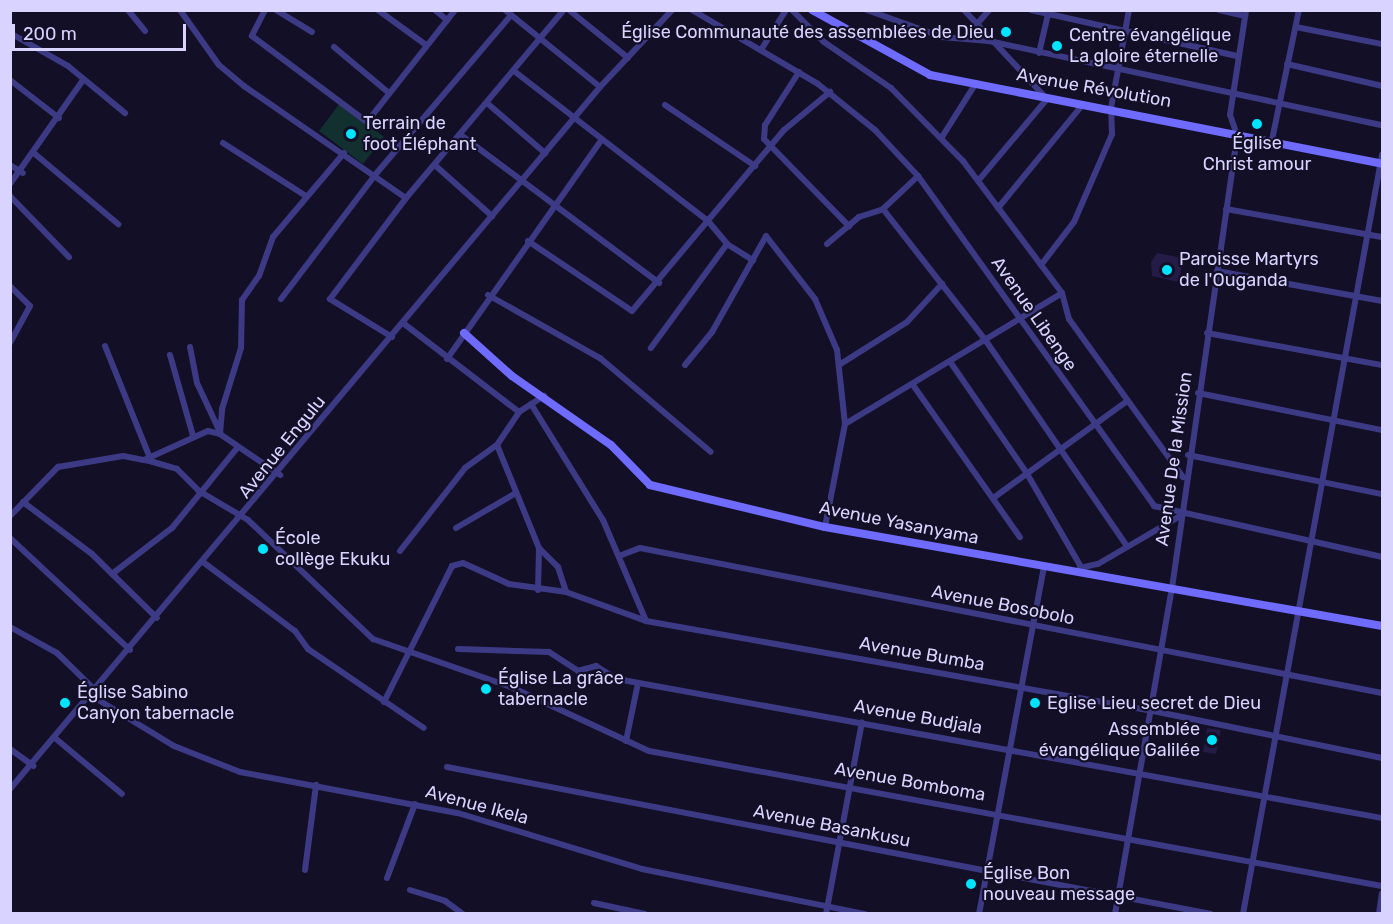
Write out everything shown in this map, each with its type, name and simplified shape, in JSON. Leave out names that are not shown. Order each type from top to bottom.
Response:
[{"type":"street","points":[[128,10],[145,31]]},
{"type":"street","points":[[180,10],[219,65],[406,198]]},
{"type":"street","points":[[265,10],[252,36],[367,122],[455,10]]},
{"type":"street","points":[[276,10],[312,32]]},
{"type":"street","points":[[378,10],[426,45]]},
{"type":"street","points":[[435,10],[447,20]]},
{"type":"street","points":[[392,337],[330,299],[406,198],[437,167],[487,103],[567,10],[628,58]]},
{"type":"street","name":"Avenue Engulu","points":[[10,789],[33,766],[203,562],[280,475],[403,323],[600,87],[672,10]]},
{"type":"street","name":"Avenue Libenge","points":[[692,10],[830,92],[918,176],[1144,499],[1180,516],[1309,544],[1383,557]]},
{"type":"street","points":[[761,50],[786,10]]},
{"type":"street","points":[[792,10],[824,42],[891,88],[942,137],[1062,293],[1069,319],[1126,402],[1183,477]]},
{"type":"street","name":"Avenue Révolution","points":[[812,10],[919,71],[1047,99],[1111,108],[1237,135],[1382,161]]},
{"type":"street","points":[[867,10],[942,37],[989,41],[1232,95],[1383,125]]},
{"type":"street","points":[[964,10],[989,41],[1047,99],[978,181]]},
{"type":"street","points":[[977,24],[989,10]]},
{"type":"street","points":[[1032,10],[1237,56]]},
{"type":"street","points":[[1041,265],[1074,222],[1112,134],[1111,108],[1129,10]]},
{"type":"street","points":[[1219,10],[1246,13]]},
{"type":"street","points":[[1272,140],[1299,10]]},
{"type":"street","points":[[281,299],[375,175],[508,13],[600,87]]},
{"type":"street","points":[[1039,53],[1049,13]]},
{"type":"street","name":"Avenue De la Mission","points":[[1115,914],[1153,711],[1172,588],[1183,477],[1237,135],[1229,126],[1237,56],[1246,13]]},
{"type":"street","points":[[1296,27],[1383,44]]},
{"type":"street","points":[[10,33],[83,80],[125,113]]},
{"type":"street","points":[[334,47],[389,93]]},
{"type":"street","points":[[1287,64],[1383,86]]},
{"type":"street","points":[[514,71],[573,120],[708,221],[727,244],[753,260]]},
{"type":"street","points":[[799,72],[765,125],[764,139],[849,226]]},
{"type":"street","points":[[10,80],[59,118]]},
{"type":"street","points":[[10,184],[23,173],[83,80]]},
{"type":"street","points":[[942,137],[976,83]]},
{"type":"street","points":[[528,241],[632,311],[659,283],[771,147],[830,92]]},
{"type":"street","points":[[487,103],[545,153]]},
{"type":"street","points":[[998,208],[1083,104]]},
{"type":"street","points":[[665,105],[755,166]]},
{"type":"street","points":[[462,136],[659,283]]},
{"type":"street","points":[[447,359],[488,295],[557,206],[601,141]]},
{"type":"street","points":[[223,143],[306,196]]},
{"type":"street","points":[[220,434],[222,410],[241,348],[242,300],[259,276],[273,237],[344,153]]},
{"type":"street","points":[[35,154],[118,224]]},
{"type":"street","points":[[1243,914],[1262,794],[1341,358],[1365,233],[1382,161]]},
{"type":"street","points":[[10,165],[23,173]]},
{"type":"street","points":[[437,167],[492,216]]},
{"type":"street","points":[[827,244],[849,226],[883,209],[918,176]]},
{"type":"street","points":[[10,196],[69,257]]},
{"type":"street","points":[[883,209],[986,341],[1126,546]]},
{"type":"street","points":[[1226,209],[1383,237]]},
{"type":"street","points":[[685,365],[712,332],[768,238],[815,299],[839,365],[845,424],[825,527]]},
{"type":"street","points":[[651,348],[727,244]]},
{"type":"street","points":[[1217,271],[1383,301]]},
{"type":"street","points":[[839,365],[907,322],[942,284]]},
{"type":"street","points":[[10,286],[30,306],[10,343]]},
{"type":"street","points":[[845,424],[951,363],[1062,293]]},
{"type":"street","points":[[488,295],[600,358],[711,452]]},
{"type":"street","points":[[403,323],[519,412]]},
{"type":"street","name":"Avenue Yasanyama","points":[[464,333],[543,396],[611,445],[650,485],[825,527],[1044,567],[1079,570],[1296,608],[1383,626]]},
{"type":"street","points":[[1207,333],[1383,365]]},
{"type":"street","points":[[105,346],[146,459],[193,436],[220,434]]},
{"type":"street","points":[[190,347],[197,384],[220,434],[237,448],[280,475]]},
{"type":"street","points":[[170,355],[193,436]]},
{"type":"street","points":[[951,363],[1026,472],[1079,570],[1098,564],[1180,516]]},
{"type":"street","points":[[913,385],[996,496],[1020,537]]},
{"type":"street","points":[[1198,393],[1383,430]]},
{"type":"street","points":[[400,551],[465,468],[497,446],[519,412],[543,396]]},
{"type":"street","points":[[996,496],[1059,448],[1126,402]]},
{"type":"street","points":[[531,404],[619,556],[646,621]]},
{"type":"street","points":[[497,446],[539,548],[558,567],[566,592]]},
{"type":"street","points":[[112,574],[166,533],[237,448]]},
{"type":"street","points":[[1188,455],[1383,494]]},
{"type":"street","name":"Avenue Bomboma","points":[[23,502],[58,466],[123,456],[146,459],[177,469],[199,491],[243,519],[298,562],[373,639],[445,668],[511,687],[626,741],[691,759],[1131,835],[1383,886]]},
{"type":"street","points":[[456,528],[516,493]]},
{"type":"street","points":[[10,516],[23,502],[112,574],[157,618]]},
{"type":"street","points":[[10,538],[130,650]]},
{"type":"street","points":[[538,590],[539,548]]},
{"type":"street","name":"Avenue Bosobolo","points":[[619,556],[640,548],[1030,626],[1383,693]]},
{"type":"street","points":[[203,562],[295,632],[308,649],[424,728]]},
{"type":"street","name":"Avenue Bumba","points":[[408,653],[452,566],[463,563],[538,590],[566,592],[646,621],[1153,711],[1383,758]]},
{"type":"street","points":[[979,914],[1030,626],[1044,567]]},
{"type":"street","name":"Avenue Ikela","points":[[10,627],[57,653],[94,693],[174,746],[240,772],[415,804],[642,869],[827,910],[866,914]]},
{"type":"street","name":"Avenue Budjala","points":[[458,649],[549,652],[578,671],[596,666],[617,680],[1141,771],[1383,818]]},
{"type":"street","points":[[384,702],[408,653]]},
{"type":"street","points":[[626,741],[638,683]]},
{"type":"street","points":[[827,910],[862,722]]},
{"type":"street","points":[[55,738],[122,794]]},
{"type":"street","points":[[10,749],[33,766]]},
{"type":"street","name":"Avenue Basankusu","points":[[447,767],[1211,914]]},
{"type":"street","points":[[305,870],[316,785]]},
{"type":"street","points":[[387,878],[415,804]]},
{"type":"street","points":[[410,890],[445,901],[463,914]]},
{"type":"street","points":[[1379,914],[1383,893]]},
{"type":"street","points":[[594,903],[645,914]]},
{"type":"green space","name":"Terrain de foot Éléphant","points":[[340,103],[384,137],[363,164],[319,131]]},
{"type":"building","name":"Paroisse Martyrs de l'Ouganda","points":[[1157,253],[1183,258],[1179,282],[1152,276],[1151,262]]},
{"type":"building","name":"Assemblée évangélique Galilée","points":[[1207,728],[1221,730],[1216,754],[1203,752]]},
{"type":"place","name":"Église Communauté des assemblées de Dieu","points":[[1006,32]]},
{"type":"place","name":"Centre évangélique La gloire éternelle","points":[[1057,46]]},
{"type":"place","name":"Église Christ amour","points":[[1257,124]]},
{"type":"place","name":"Terrain de foot Éléphant","points":[[351,134]]},
{"type":"place","name":"Paroisse Martyrs de l'Ouganda","points":[[1167,270]]},
{"type":"place","name":"École collège Ekuku","points":[[263,549]]},
{"type":"place","name":"Église La grâce tabernacle","points":[[486,689]]},
{"type":"place","name":"Église Sabino Canyon tabernacle","points":[[65,703]]},
{"type":"place","name":"Eglise Lieu secret de Dieu","points":[[1035,703]]},
{"type":"place","name":"Assemblée évangélique Galilée","points":[[1212,740]]},
{"type":"place","name":"Église Bon nouveau message","points":[[971,884]]}]
